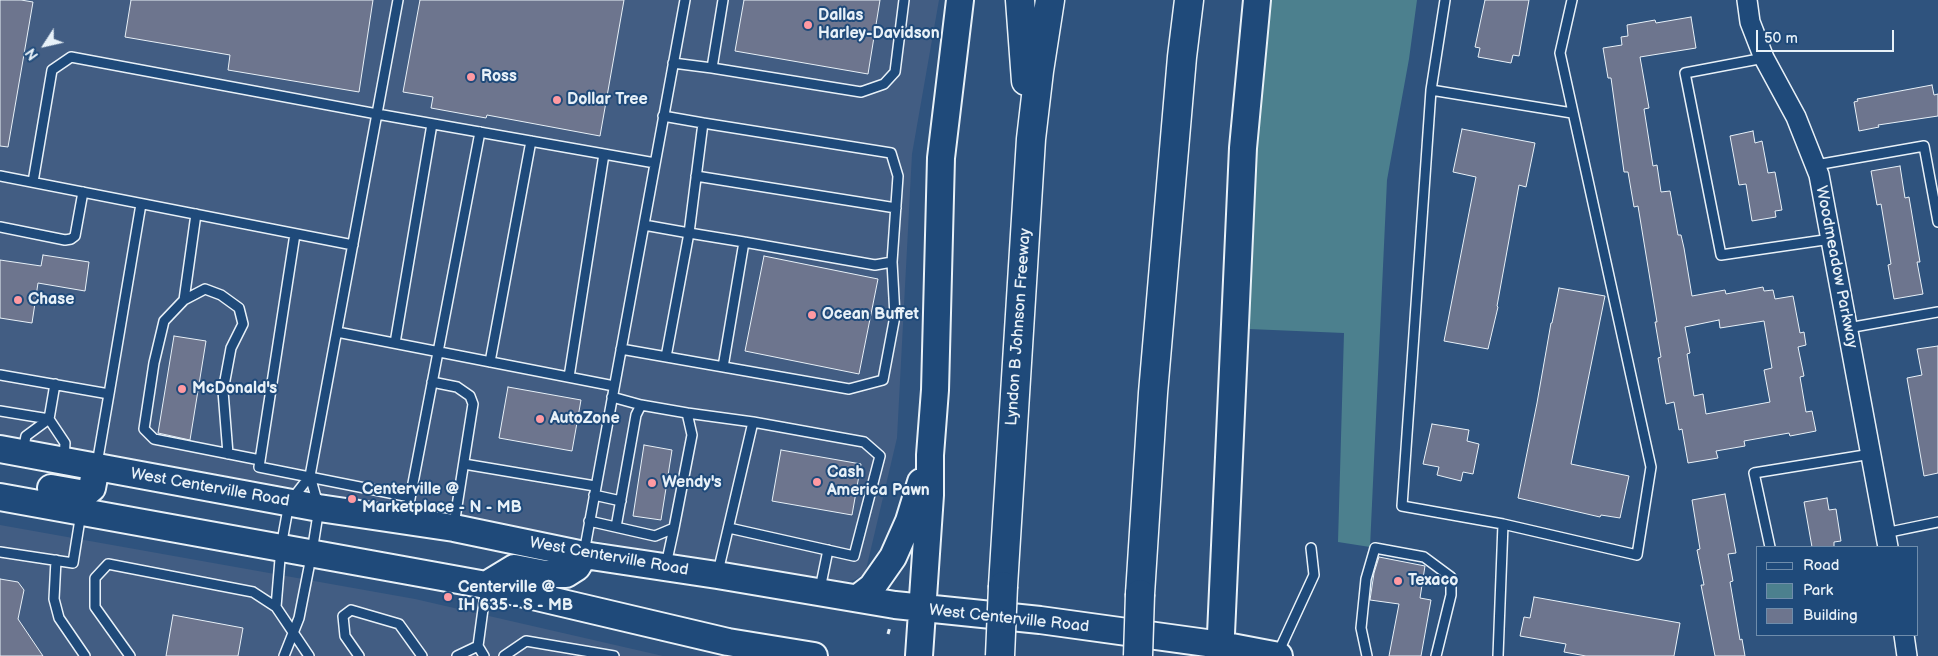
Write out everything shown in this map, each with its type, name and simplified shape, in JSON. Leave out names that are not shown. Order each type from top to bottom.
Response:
[{"type":"highway","points":[[1020,0],[1031,139]]},
{"type":"highway","name":"Lyndon B Johnson Freeway","points":[[1000,656],[1031,139],[1038,71],[1050,0]]},
{"type":"highway","points":[[1138,656],[1140,594],[1153,393],[1182,58],[1189,0]]},
{"type":"main road","points":[[919,656],[935,390],[941,158],[960,0]]},
{"type":"main road","points":[[1220,651],[1243,148],[1257,0]]},
{"type":"main road","name":"West Centerville Road","points":[[11,451],[319,508],[454,528],[584,555],[921,609],[1040,620],[1220,651],[1278,656]]},
{"type":"main road","points":[[858,598],[872,587],[893,557],[909,521],[930,455]]},
{"type":"main road","points":[[4,497],[38,487],[85,494],[92,488],[96,467]]},
{"type":"main road","points":[[4,497],[486,585],[728,642],[814,656]]},
{"type":"main road","points":[[486,585],[514,568],[545,574],[566,574],[577,567],[584,555]]},
{"type":"street","name":"Woodmeadow Parkway","points":[[1747,0],[1750,22],[1764,58],[1796,117],[1816,165],[1832,239],[1886,540]]},
{"type":"street","points":[[1904,636],[1907,656]]},
{"type":"lane","points":[[284,656],[299,618],[312,552],[319,508],[310,476],[398,0]]},
{"type":"lane","points":[[584,555],[685,0]]},
{"type":"lane","points":[[712,68],[723,0]]},
{"type":"lane","points":[[673,63],[861,92],[884,84],[895,72],[904,0]]},
{"type":"lane","points":[[1445,0],[1432,90],[1402,506],[1503,524],[1637,555],[1651,467],[1560,53],[1572,0]]},
{"type":"lane","points":[[34,182],[52,70],[71,57],[655,163]]},
{"type":"lane","points":[[1764,58],[1685,73],[1721,256],[1832,239]]},
{"type":"lane","points":[[1432,90],[1572,113]]},
{"type":"lane","points":[[620,349],[848,389],[883,380],[895,316],[892,262],[898,176],[892,153],[664,116]]},
{"type":"lane","points":[[666,357],[689,233],[703,123]]},
{"type":"lane","points":[[395,343],[432,124]]},
{"type":"lane","points":[[398,520],[409,504],[480,132]]},
{"type":"lane","points":[[490,362],[531,141]]},
{"type":"lane","points":[[1816,165],[1924,146],[1938,222]]},
{"type":"lane","points":[[569,377],[604,154]]},
{"type":"lane","points":[[0,176],[353,245]]},
{"type":"lane","points":[[696,176],[896,208]]},
{"type":"lane","points":[[0,227],[66,240],[71,239],[75,236],[83,192]]},
{"type":"lane","points":[[96,467],[141,204]]},
{"type":"lane","points":[[184,300],[196,214]]},
{"type":"lane","points":[[644,225],[875,265],[892,262]]},
{"type":"lane","points":[[295,234],[259,467],[410,497]]},
{"type":"lane","points":[[723,367],[744,242]]},
{"type":"lane","points":[[228,454],[223,391],[231,348],[243,324],[238,308],[221,295],[205,289],[184,300],[164,321],[154,363],[144,429],[154,439],[228,454],[260,460]]},
{"type":"lane","points":[[1848,328],[1938,312]]},
{"type":"lane","points":[[337,332],[614,386]]},
{"type":"lane","points":[[0,375],[109,394]]},
{"type":"lane","points":[[432,382],[457,387],[470,396],[473,404],[454,528]]},
{"type":"lane","points":[[11,451],[49,418],[55,384]]},
{"type":"lane","points":[[612,397],[640,405],[753,422],[864,442],[880,456],[854,556],[729,528]]},
{"type":"lane","points":[[616,527],[636,415],[640,405]]},
{"type":"lane","points":[[0,411],[49,418],[65,443],[64,461]]},
{"type":"lane","points":[[666,567],[692,435],[687,413]]},
{"type":"lane","points":[[717,575],[753,422]]},
{"type":"lane","points":[[1770,546],[1754,474],[1870,454]]},
{"type":"lane","points":[[464,464],[595,491],[621,502]]},
{"type":"lane","points":[[276,607],[281,547],[289,502],[310,476]]},
{"type":"lane","points":[[0,552],[73,563],[81,511]]},
{"type":"lane","points":[[589,521],[655,536],[674,528]]},
{"type":"lane","points":[[1886,540],[1938,522]]},
{"type":"lane","points":[[1498,656],[1503,524]]},
{"type":"lane","points":[[1278,656],[1314,575],[1311,548]]},
{"type":"lane","points":[[1368,656],[1361,628],[1366,579],[1376,548],[1424,557],[1451,577],[1451,595],[1436,656]]},
{"type":"lane","points":[[820,592],[828,550]]},
{"type":"lane","points":[[56,560],[54,599],[59,618],[86,656]]},
{"type":"lane","points":[[130,656],[95,607],[95,578],[108,564],[252,592],[276,607],[309,656]]},
{"type":"lane","points":[[484,656],[478,646],[486,585]]},
{"type":"lane","points":[[359,656],[346,636],[343,616],[351,610],[399,624],[422,656]]},
{"type":"lane","points":[[504,656],[526,641],[613,656]]},
{"type":"lane","points":[[457,656],[478,646]]},
{"type":"path","points":[[888,634],[890,627]]},
{"type":"shaded area","points":[[0,0],[939,0],[912,154],[897,438],[865,574],[840,584],[0,436]]},
{"type":"shaded area","points":[[0,525],[415,599],[663,656],[0,656]]},
{"type":"green space","points":[[1257,0],[1417,0],[1409,59],[1387,180],[1370,547],[1338,542],[1344,333],[1249,329],[1237,282]]},
{"type":"building","points":[[0,0],[33,2],[8,147],[0,146]]},
{"type":"building","points":[[131,0],[373,0],[359,92],[228,70],[230,55],[125,37]]},
{"type":"building","points":[[420,0],[624,0],[600,136],[487,115],[486,118],[431,108],[433,97],[403,92]]},
{"type":"building","name":"Dallas Harley-Davidson","points":[[744,0],[880,0],[868,74],[735,51]]},
{"type":"building","points":[[1485,0],[1529,0],[1519,56],[1513,55],[1511,63],[1478,57],[1480,48],[1475,47]]},
{"type":"building","points":[[1691,17],[1696,48],[1640,57],[1649,108],[1644,109],[1653,166],[1657,165],[1661,192],[1670,191],[1678,235],[1681,235],[1684,248],[1692,296],[1725,290],[1726,294],[1763,287],[1764,291],[1773,290],[1775,299],[1793,296],[1800,333],[1804,332],[1806,345],[1798,347],[1804,376],[1800,377],[1806,412],[1812,411],[1816,431],[1790,436],[1789,433],[1744,441],[1745,446],[1716,451],[1718,458],[1688,463],[1682,429],[1679,430],[1674,402],[1666,404],[1658,358],[1661,357],[1655,322],[1657,322],[1638,206],[1634,207],[1628,172],[1624,172],[1611,78],[1608,78],[1603,48],[1622,45],[1621,37],[1628,36],[1627,25],[1655,20],[1656,23]],"holes":[[[1719,320],[1720,328],[1764,321],[1772,368],[1764,370],[1770,402],[1706,414],[1703,394],[1694,396],[1687,354],[1690,353],[1685,327]]]},
{"type":"building","points":[[1932,85],[1934,95],[1938,94],[1938,116],[1878,125],[1879,127],[1859,131],[1854,102],[1858,101],[1857,99]]},
{"type":"building","points":[[1462,129],[1535,143],[1526,187],[1519,185],[1498,307],[1488,349],[1444,341],[1476,177],[1453,172]]},
{"type":"building","points":[[1753,131],[1755,143],[1762,141],[1768,173],[1775,172],[1782,210],[1775,211],[1776,217],[1752,221],[1746,184],[1739,185],[1730,136]]},
{"type":"building","points":[[1900,166],[1905,198],[1909,197],[1920,262],[1917,262],[1923,294],[1894,299],[1888,265],[1891,264],[1881,204],[1877,205],[1871,171]]},
{"type":"building","name":"Chase","points":[[43,255],[89,262],[85,291],[38,283],[32,323],[0,318],[0,260],[41,266]]},
{"type":"building","name":"Ocean Buffet","points":[[764,256],[878,279],[859,374],[745,351]]},
{"type":"building","points":[[1559,288],[1605,296],[1571,464],[1629,476],[1620,518],[1601,515],[1600,517],[1518,498]]},
{"type":"building","name":"McDonald's","points":[[174,336],[206,341],[190,440],[158,433]]},
{"type":"building","points":[[1938,346],[1938,473],[1924,476],[1907,378],[1922,375],[1917,349]]},
{"type":"building","name":"AutoZone","points":[[508,387],[581,400],[572,451],[499,438]]},
{"type":"building","points":[[1432,424],[1469,430],[1467,441],[1479,444],[1473,474],[1463,472],[1461,481],[1437,475],[1439,467],[1423,464]]},
{"type":"building","name":"Wendy's","points":[[644,445],[672,450],[661,520],[633,516]]},
{"type":"building","name":"Cash America Pawn","points":[[781,450],[861,464],[852,515],[772,501]]},
{"type":"building","points":[[1725,494],[1736,553],[1728,554],[1733,581],[1730,582],[1740,640],[1742,639],[1745,656],[1715,656],[1701,585],[1704,585],[1697,550],[1700,549],[1692,500]]},
{"type":"building","points":[[1827,498],[1829,510],[1836,509],[1841,541],[1834,542],[1834,546],[1812,546],[1804,502]]},
{"type":"building","points":[[1379,557],[1425,566],[1420,598],[1431,600],[1421,656],[1389,656],[1399,604],[1370,600],[1374,573]]},
{"type":"building","points":[[0,579],[18,582],[24,590],[18,619],[43,656],[0,656]]},
{"type":"building","points":[[1534,597],[1680,623],[1674,656],[1586,656],[1564,652],[1566,644],[1520,636],[1524,617],[1530,618]]},
{"type":"building","points":[[173,615],[243,628],[238,656],[166,656]]},
{"type":"place","name":"Dallas Harley-Davidson","points":[[808,25]]},
{"type":"place","name":"Ross","points":[[471,77]]},
{"type":"place","name":"Dollar Tree","points":[[557,100]]},
{"type":"place","name":"Chase","points":[[18,300]]},
{"type":"place","name":"Ocean Buffet","points":[[812,315]]},
{"type":"place","name":"McDonald's","points":[[182,389]]},
{"type":"place","name":"AutoZone","points":[[540,419]]},
{"type":"place","name":"Cash America Pawn","points":[[817,482]]},
{"type":"place","name":"Wendy's","points":[[652,483]]},
{"type":"place","name":"Centerville @ Marketplace - N - MB","points":[[352,499]]},
{"type":"place","name":"Texaco","points":[[1398,581]]},
{"type":"place","name":"Centerville @ IH 635 - S - MB","points":[[448,597]]}]
